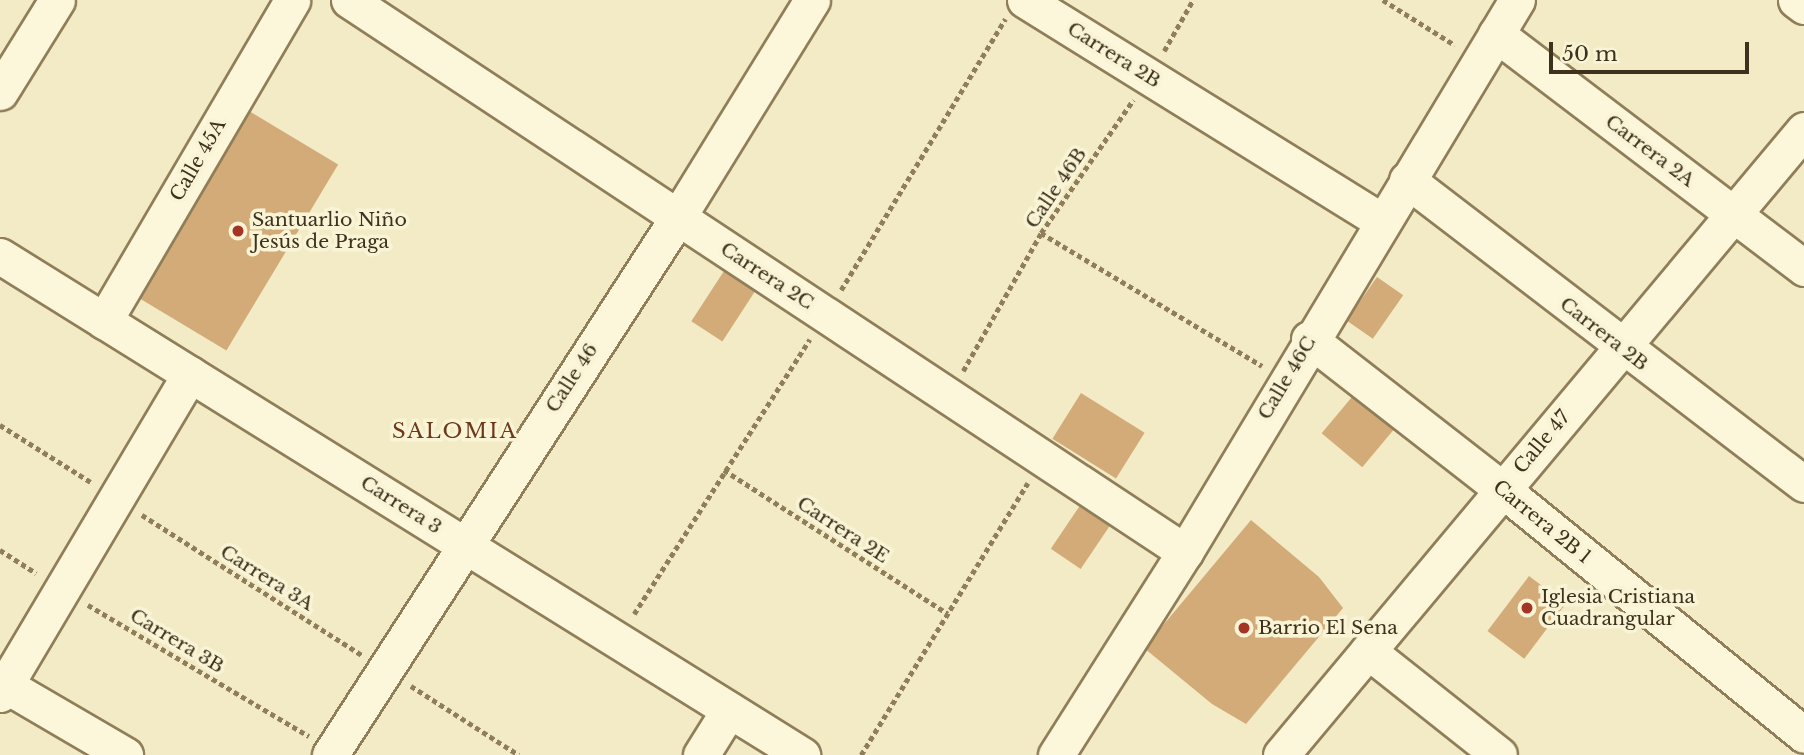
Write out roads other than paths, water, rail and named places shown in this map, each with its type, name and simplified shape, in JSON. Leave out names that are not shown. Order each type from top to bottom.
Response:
[{"type":"street","points":[[0,92],[57,0]]},
{"type":"street","name":"Calle 45A","points":[[104,321],[292,0]]},
{"type":"street","name":"Carrera 2C","points":[[349,0],[1185,551]]},
{"type":"street","name":"Calle 46","points":[[331,753],[678,217],[812,0]]},
{"type":"street","name":"Carrera 2B","points":[[1025,0],[1382,221]]},
{"type":"street","name":"Calle 46C","points":[[1056,755],[1185,551],[1309,339],[1517,0]]},
{"type":"street","points":[[1796,0],[1804,6]]},
{"type":"street","name":"Carrera 2A","points":[[1488,47],[1734,214],[1804,268]]},
{"type":"street","name":"Calle 47","points":[[1281,755],[1804,130]]},
{"type":"street","name":"Carrera 2B","points":[[1407,180],[1621,348],[1804,484]]},
{"type":"street","name":"Carrera 3","points":[[0,256],[802,755]]},
{"type":"street","name":"Carrera 2B 1","points":[[1309,339],[1503,489],[1804,735]]},
{"type":"street","points":[[125,755],[2,687],[190,374]]},
{"type":"street","points":[[1368,651],[1499,755]]},
{"type":"street","points":[[701,755],[730,710]]},
{"type":"place","name":"Santuarlio Niño Jesús de Praga","points":[[238,231]]},
{"type":"place","name":"Iglesia Cristiana Cuadrangular","points":[[1527,608]]},
{"type":"place","name":"Barrio El Sena","points":[[1244,628]]},
{"type":"district","name":"SALOMIA","points":[[455,431]]}]
